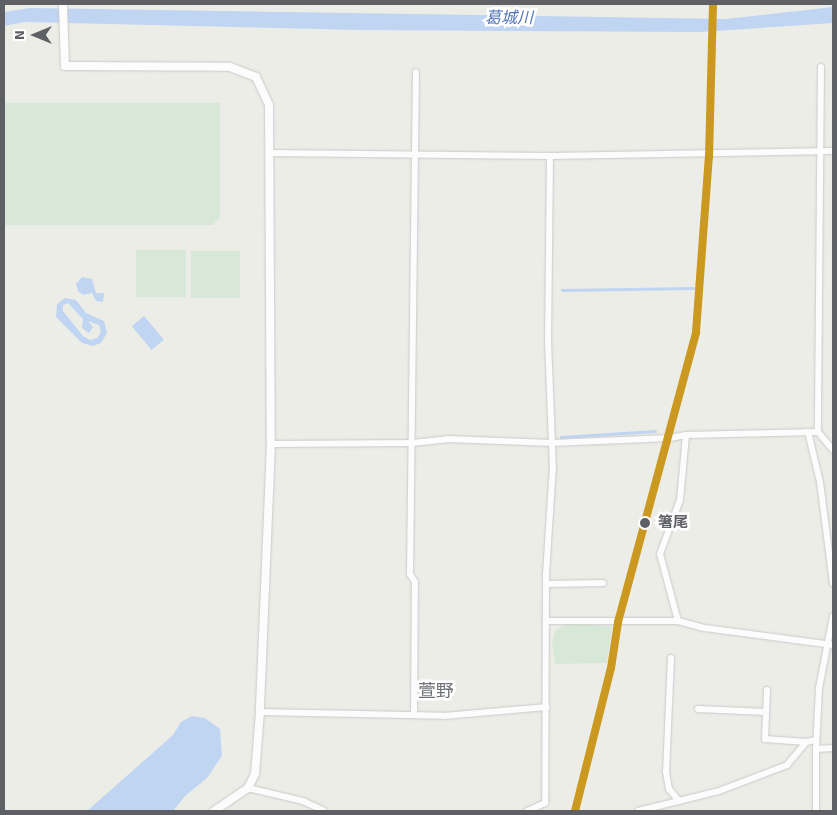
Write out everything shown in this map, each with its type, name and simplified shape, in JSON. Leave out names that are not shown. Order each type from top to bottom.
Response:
[{"type":"street","points":[[64,4],[66,66],[230,67],[256,77],[269,105],[271,444],[260,712],[255,774],[248,788],[214,811]]},
{"type":"street","points":[[821,67],[818,432],[833,450]]},
{"type":"street","points":[[414,714],[415,582],[410,574],[416,72]]},
{"type":"street","points":[[270,153],[550,156],[833,151]]},
{"type":"street","points":[[527,811],[545,803],[547,707],[546,584],[553,466],[548,340],[550,156]]},
{"type":"street","points":[[808,432],[820,482],[832,547],[833,583]]},
{"type":"street","points":[[271,444],[412,443],[448,439],[552,443],[670,438],[686,435],[818,432]]},
{"type":"street","points":[[678,621],[660,554],[680,500],[686,435]]},
{"type":"street","points":[[546,584],[603,583]]},
{"type":"street","points":[[816,811],[816,740],[819,688],[831,645],[833,616]]},
{"type":"street","points":[[547,620],[678,621],[705,628],[831,645]]},
{"type":"street","points":[[671,658],[666,772],[669,789],[679,801]]},
{"type":"street","points":[[768,690],[765,739],[806,742],[816,740]]},
{"type":"street","points":[[260,712],[444,716],[547,707]]},
{"type":"street","points":[[698,709],[766,712]]},
{"type":"street","points":[[638,811],[719,791],[786,765],[806,742]]},
{"type":"street","points":[[816,748],[833,748]]},
{"type":"street","points":[[248,788],[302,801],[324,811]]},
{"type":"green space","points":[[5,103],[220,103],[220,217],[213,225],[4,225]]},
{"type":"green space","points":[[136,250],[186,250],[186,297],[136,297]]},
{"type":"green space","points":[[191,251],[240,251],[240,298],[191,298]]},
{"type":"green space","points":[[566,624],[612,626],[607,663],[555,664],[552,643],[555,631]]},
{"type":"water","name":"葛城川","points":[[833,7],[833,23],[700,32],[358,30],[25,22],[4,26],[4,12],[30,8],[725,19]]},
{"type":"water","points":[[82,277],[92,279],[96,293],[104,293],[103,302],[96,301],[92,293],[83,295],[78,291],[76,284]]},
{"type":"water","points":[[65,298],[76,300],[86,313],[104,321],[107,333],[101,343],[93,346],[82,343],[56,317],[57,304]],"holes":[[[68,303],[83,319],[82,328],[89,333],[93,327],[88,321],[99,325],[101,332],[97,338],[90,340],[83,336],[63,311],[63,305]]]},
{"type":"water","points":[[144,316],[164,340],[152,350],[132,326]]},
{"type":"water","points":[[192,716],[205,718],[220,729],[222,756],[207,778],[185,796],[173,811],[87,811],[173,735],[181,722]]},
{"type":"waterway","points":[[562,290],[693,288]]},
{"type":"waterway","points":[[561,437],[655,431]]},
{"type":"transit line","points":[[575,811],[611,668],[618,622],[696,332],[709,157],[713,4]]},
{"type":"place","name":"箸尾","points":[[645,523]]},
{"type":"district","name":"萱野","points":[[436,691]]}]
